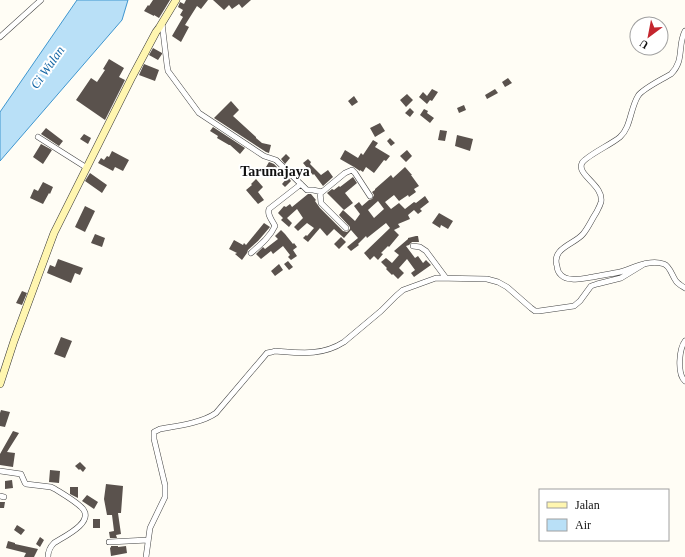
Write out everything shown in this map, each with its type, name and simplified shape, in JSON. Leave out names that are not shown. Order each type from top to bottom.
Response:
[{"type":"street","points":[[0,37],[41,0]]},
{"type":"street","points":[[0,384],[14,341],[54,233],[132,77],[156,32],[176,0]]},
{"type":"street","points":[[162,23],[168,71],[197,112],[263,155],[276,160],[308,190],[322,192],[349,170],[352,170],[370,196]]},
{"type":"street","points":[[685,31],[679,60],[675,70],[638,95],[623,134],[592,155],[582,164],[582,170],[585,175],[601,194],[600,203],[583,234],[564,248],[556,260],[556,265],[561,274],[566,278],[572,279],[615,273],[644,264],[666,264],[677,282],[685,288]]},
{"type":"street","points":[[38,137],[87,168]]},
{"type":"street","points":[[251,253],[266,239],[275,226],[268,214],[269,208],[301,184]]},
{"type":"street","points":[[320,192],[321,204],[346,228]]},
{"type":"street","points":[[413,246],[426,250],[446,278]]},
{"type":"street","points":[[146,557],[150,528],[165,497],[165,485],[154,439],[154,432],[160,429],[212,416],[220,409],[267,354],[272,352],[309,353],[331,349],[344,342],[404,290],[436,278],[487,279],[498,282],[507,287],[535,311],[538,311],[574,306],[592,286],[621,278],[644,264]]},
{"type":"street","points":[[685,341],[681,349],[680,373],[685,381]]},
{"type":"street","points":[[0,471],[21,474],[26,484],[55,489],[80,506],[85,512],[85,518],[82,524],[55,543],[49,551],[48,557]]},
{"type":"street","points":[[109,542],[148,540]]},
{"type":"water","name":"Ci Wulan","points":[[77,0],[128,0],[122,20],[0,161],[0,112]]},
{"type":"building","points":[[153,0],[170,0],[159,18],[144,11]]},
{"type":"building","points":[[186,0],[208,0],[201,9],[197,6],[185,25],[189,27],[181,42],[172,36],[183,17],[180,15],[183,10],[178,7],[180,2],[184,4]]},
{"type":"building","points":[[213,0],[251,0],[242,8],[239,4],[232,9],[229,5],[224,10]]},
{"type":"building","points":[[153,48],[162,53],[158,60],[149,55]]},
{"type":"building","points":[[109,59],[124,68],[119,77],[125,80],[105,120],[76,100],[91,78],[97,82],[105,70],[103,69]]},
{"type":"building","points":[[144,64],[159,70],[155,81],[139,75]]},
{"type":"building","points":[[508,78],[512,83],[505,87],[502,82]]},
{"type":"building","points":[[432,89],[438,92],[432,101],[430,100],[427,104],[419,97],[423,92],[427,96]]},
{"type":"building","points":[[495,89],[498,93],[487,99],[485,95]]},
{"type":"building","points":[[407,94],[413,100],[406,107],[400,100]]},
{"type":"building","points":[[354,96],[358,102],[352,106],[348,101]]},
{"type":"building","points":[[231,101],[239,110],[233,116],[262,143],[271,145],[269,153],[214,118]]},
{"type":"building","points":[[464,105],[466,110],[459,113],[457,108]]},
{"type":"building","points":[[410,108],[414,112],[410,117],[405,113]]},
{"type":"building","points":[[424,109],[434,118],[430,123],[420,115]]},
{"type":"building","points":[[380,123],[385,131],[375,137],[370,128]]},
{"type":"building","points":[[213,127],[245,148],[240,154],[230,145],[217,138],[218,136],[210,131]]},
{"type":"building","points":[[46,128],[63,141],[59,146],[41,134]]},
{"type":"building","points":[[440,130],[447,131],[445,141],[438,140]]},
{"type":"building","points":[[84,134],[91,138],[88,144],[80,139]]},
{"type":"building","points":[[457,135],[473,139],[470,151],[455,146]]},
{"type":"building","points":[[390,138],[395,143],[391,146],[387,141]]},
{"type":"building","points":[[373,140],[378,143],[375,147],[390,156],[386,161],[384,160],[374,173],[366,167],[363,172],[360,171],[340,159],[345,150],[358,158],[361,153],[363,155]]},
{"type":"building","points":[[41,144],[52,150],[43,164],[33,157]]},
{"type":"building","points":[[407,150],[412,156],[406,162],[400,156]]},
{"type":"building","points":[[112,151],[129,160],[123,171],[115,167],[113,171],[98,163],[101,158],[104,160],[107,156],[109,157]]},
{"type":"building","points":[[286,154],[290,158],[285,164],[281,159]]},
{"type":"building","points":[[308,159],[311,162],[310,164],[321,175],[328,170],[333,177],[323,186],[303,163]]},
{"type":"building","points":[[269,162],[277,167],[274,172],[266,167]]},
{"type":"building","points":[[405,167],[419,186],[414,189],[416,192],[409,197],[408,195],[399,201],[394,195],[385,202],[391,209],[399,203],[405,209],[425,196],[429,202],[420,209],[422,211],[418,214],[414,210],[408,215],[410,219],[398,224],[400,227],[394,230],[399,235],[389,247],[388,246],[381,253],[383,254],[378,260],[374,256],[370,260],[364,253],[390,228],[386,223],[367,238],[366,236],[358,244],[359,245],[351,251],[347,247],[358,238],[351,230],[344,238],[334,229],[327,236],[320,228],[308,242],[303,238],[306,235],[307,236],[314,228],[307,223],[298,231],[294,227],[303,218],[297,209],[287,218],[292,223],[289,227],[281,220],[283,218],[278,213],[284,206],[286,207],[290,204],[292,207],[308,194],[311,194],[320,208],[343,231],[347,232],[350,227],[339,215],[343,210],[355,221],[360,214],[354,206],[359,202],[362,206],[372,199],[374,195],[372,192],[375,189],[391,175],[393,178]],"holes":[[[378,201],[384,209],[374,218],[368,210]]]},
{"type":"building","points":[[90,173],[107,185],[102,193],[85,181]]},
{"type":"building","points":[[288,177],[291,181],[285,187],[282,184]]},
{"type":"building","points":[[353,177],[357,183],[345,193],[353,203],[344,210],[327,193],[332,189],[334,190],[339,186],[340,187]]},
{"type":"building","points":[[256,179],[263,187],[258,192],[264,200],[258,204],[246,190]]},
{"type":"building","points":[[43,182],[53,187],[43,204],[30,198],[34,189],[38,191]]},
{"type":"building","points":[[85,206],[95,211],[85,232],[75,227]]},
{"type":"building","points":[[439,213],[453,221],[448,229],[441,225],[440,228],[432,223]]},
{"type":"building","points":[[264,223],[270,227],[248,250],[242,260],[235,254],[237,253],[229,249],[234,240],[246,245]]},
{"type":"building","points":[[281,230],[297,247],[293,250],[297,256],[291,260],[288,257],[290,255],[283,246],[273,254],[271,251],[261,259],[256,254],[263,247],[265,249],[278,239],[275,236]]},
{"type":"building","points":[[95,234],[105,238],[102,247],[91,243]]},
{"type":"building","points":[[418,236],[419,242],[412,242],[406,246],[415,258],[418,256],[423,263],[426,260],[431,265],[414,277],[411,273],[415,270],[407,259],[399,268],[404,273],[398,279],[386,269],[387,268],[381,262],[386,258],[392,263],[399,255],[394,251],[408,238]]},
{"type":"building","points":[[341,237],[346,242],[339,249],[334,244]]},
{"type":"building","points":[[58,259],[83,268],[80,275],[75,273],[71,283],[47,273],[50,265],[55,267]]},
{"type":"building","points":[[288,261],[293,267],[289,270],[284,264]]},
{"type":"building","points":[[279,264],[283,270],[275,276],[271,271]]},
{"type":"building","points":[[22,291],[27,293],[22,305],[16,303]]},
{"type":"building","points":[[61,337],[72,341],[65,358],[54,354]]},
{"type":"building","points":[[1,410],[10,412],[5,427],[0,426]]},
{"type":"building","points":[[13,431],[19,433],[7,452],[15,453],[13,467],[0,465],[0,454]]},
{"type":"building","points":[[80,462],[86,468],[83,472],[75,466]]},
{"type":"building","points":[[50,470],[60,471],[59,483],[49,482]]},
{"type":"building","points":[[12,480],[13,488],[5,489],[5,481]]},
{"type":"building","points":[[106,484],[123,486],[121,513],[118,513],[121,534],[116,535],[117,538],[110,538],[109,532],[114,531],[112,515],[107,515],[104,499]]},
{"type":"building","points":[[70,487],[78,487],[78,498],[70,494]]},
{"type":"building","points":[[87,495],[98,502],[94,509],[82,501]]},
{"type":"building","points":[[0,502],[5,502],[4,508],[0,508]]},
{"type":"building","points":[[93,519],[100,519],[100,528],[93,528]]},
{"type":"building","points":[[17,525],[25,530],[21,535],[14,530]]},
{"type":"building","points":[[40,537],[44,540],[40,547],[36,544]]},
{"type":"building","points":[[8,541],[38,549],[34,557],[24,557],[26,553],[6,548]]},
{"type":"building","points":[[111,546],[126,546],[127,553],[111,556]]},
{"type":"district","name":"Tarunajaya","points":[[275,171]]}]
